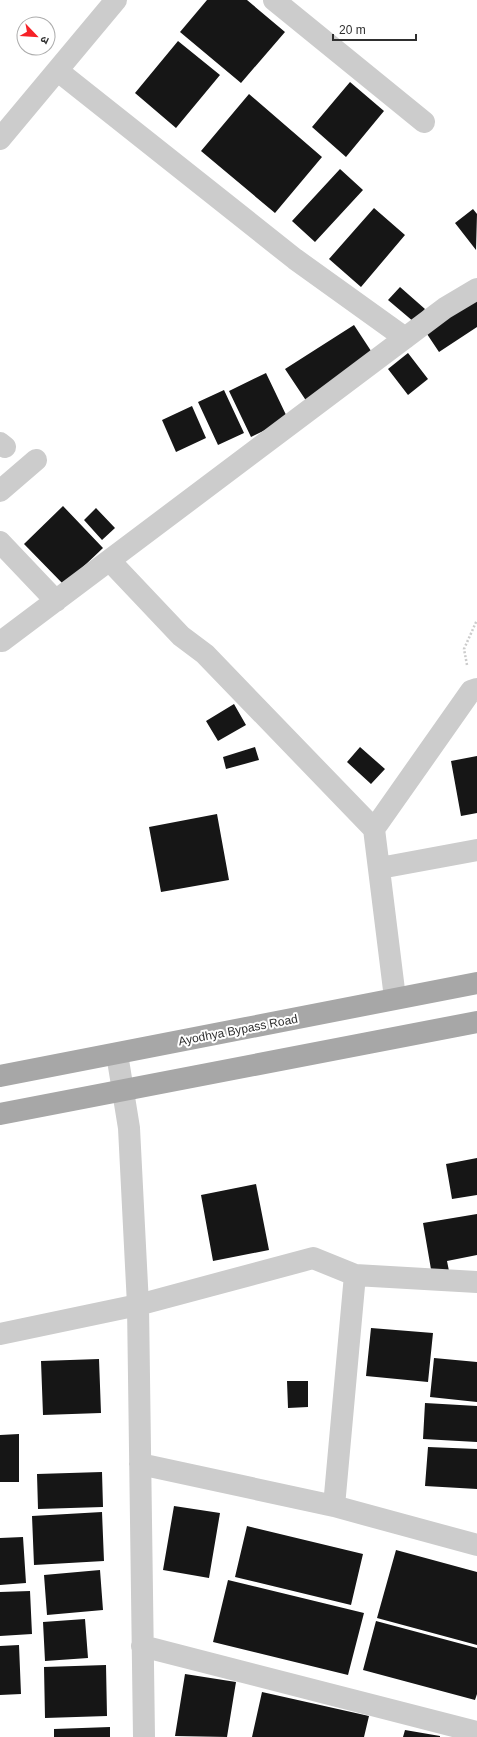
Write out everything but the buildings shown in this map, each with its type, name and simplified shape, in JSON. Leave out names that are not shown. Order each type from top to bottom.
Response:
[{"type":"main road","name":"Ayodhya Bypass Road","points":[[0,1076],[477,983]]},
{"type":"main road","points":[[0,1114],[477,1022]]},
{"type":"street","points":[[0,139],[116,0]]},
{"type":"street","points":[[274,0],[424,122]]},
{"type":"street","points":[[58,71],[295,259],[405,338]]},
{"type":"street","points":[[2,641],[445,308],[477,289]]},
{"type":"street","points":[[0,491],[36,460]]},
{"type":"street","points":[[0,542],[56,601]]},
{"type":"street","points":[[110,561],[181,636],[205,654],[374,829],[395,998]]},
{"type":"street","points":[[374,829],[474,690]]},
{"type":"street","points":[[380,868],[477,850]]},
{"type":"street","points":[[117,1054],[129,1128],[138,1305],[144,1737]]},
{"type":"street","points":[[0,1334],[138,1305],[313,1258],[355,1275],[476,1283]]},
{"type":"street","points":[[334,1506],[355,1275]]},
{"type":"street","points":[[140,1464],[334,1506],[477,1545]]},
{"type":"street","points":[[142,1646],[477,1732]]},
{"type":"path","points":[[474,690],[464,649],[477,620]]}]
